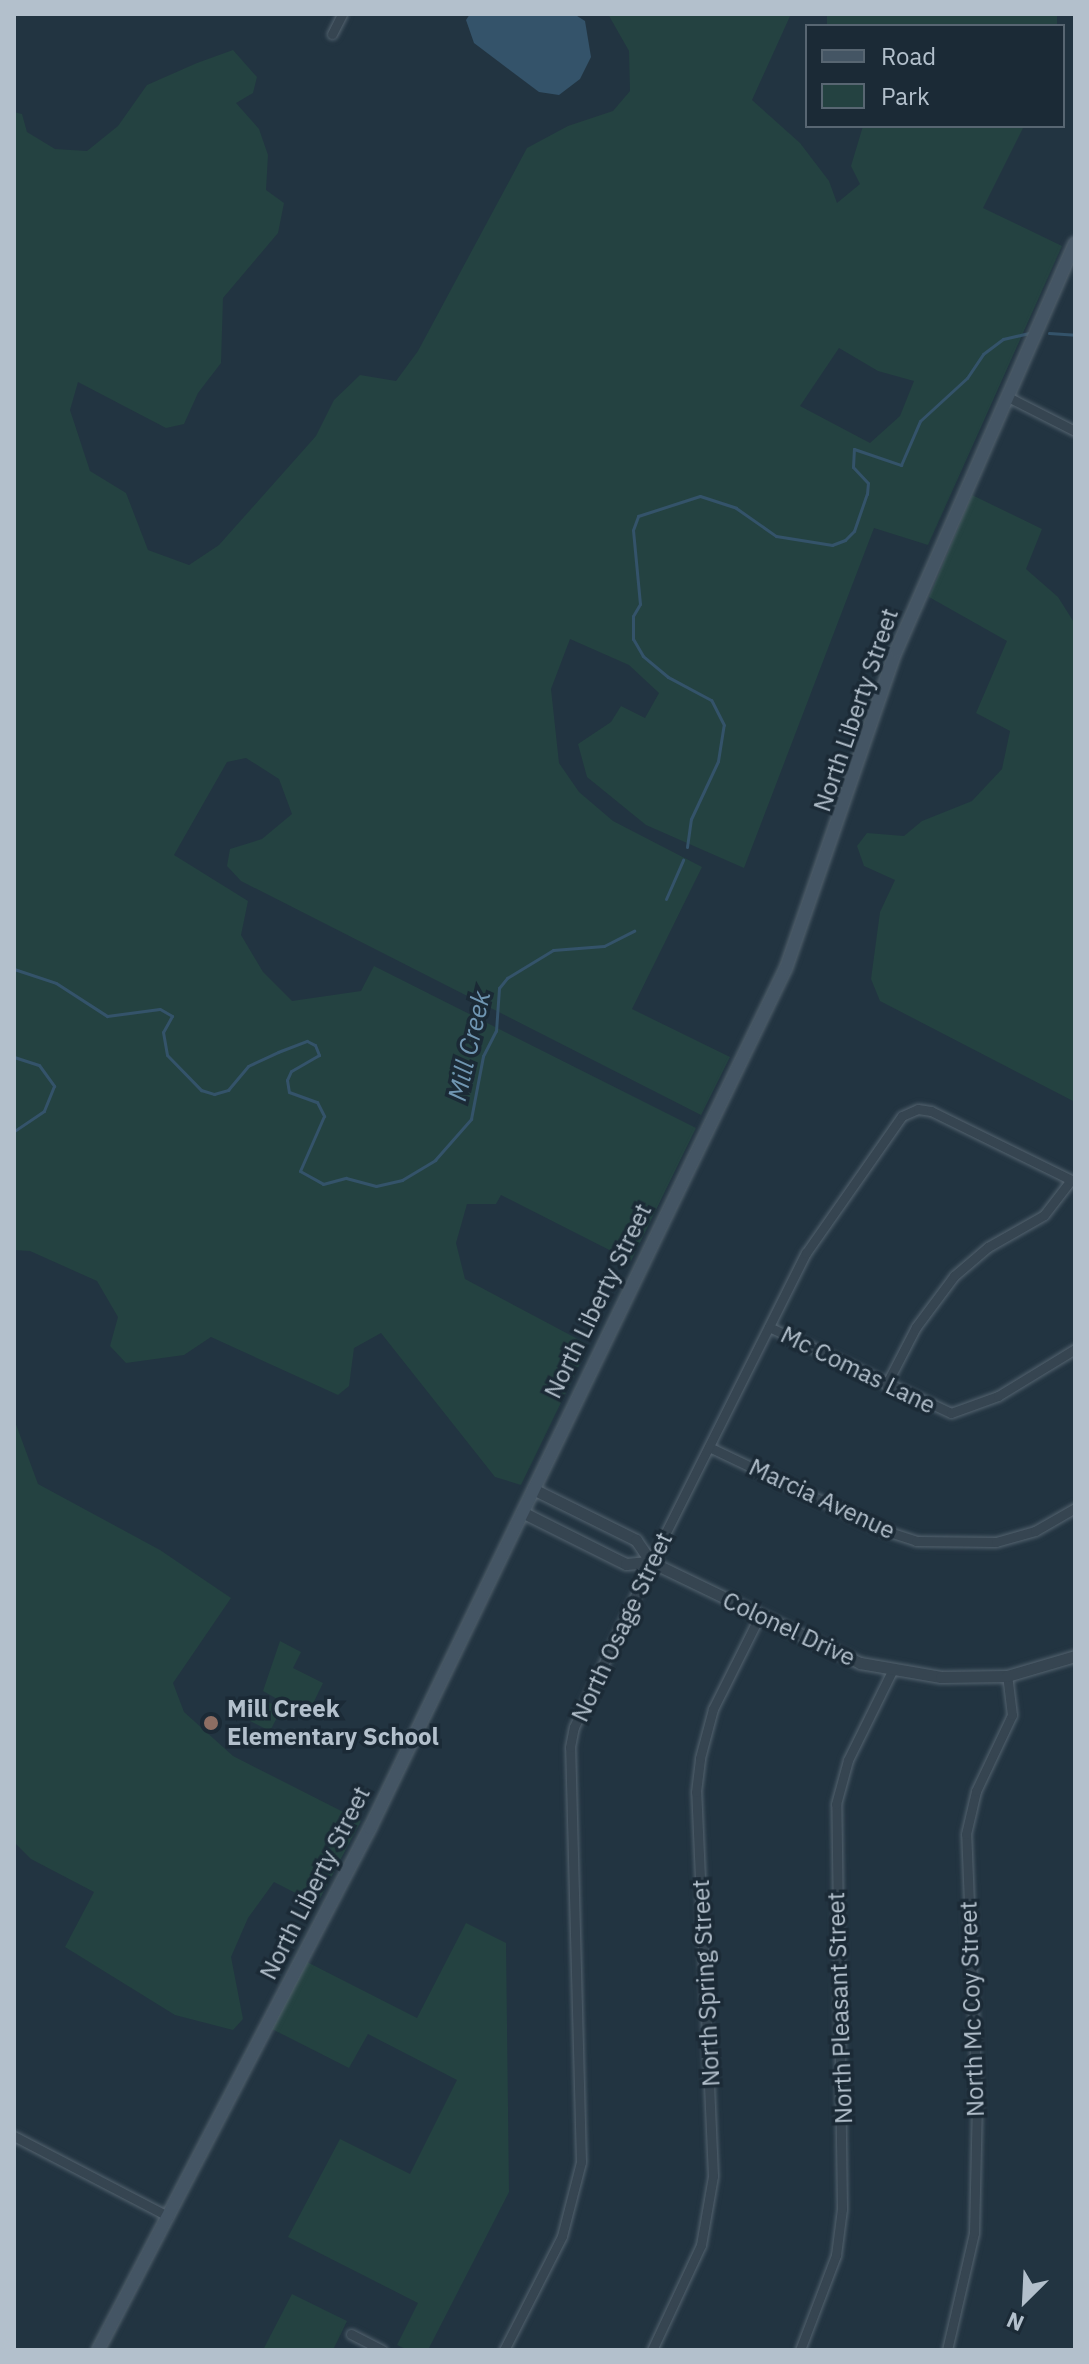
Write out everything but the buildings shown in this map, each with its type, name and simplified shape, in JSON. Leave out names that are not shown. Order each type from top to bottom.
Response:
[{"type":"main road","name":"North Liberty Street","points":[[98,2350],[370,1828],[786,968],[896,651],[1075,244]]},
{"type":"street","points":[[332,34],[342,14]]},
{"type":"street","points":[[1008,397],[1075,431]]},
{"type":"street","name":"North Osage Street","points":[[504,2350],[562,2236],[581,2162],[570,1747],[581,1708],[651,1562],[769,1327],[834,1207],[902,1116],[923,1110],[1073,1181]]},
{"type":"street","points":[[886,1385],[916,1327],[954,1276],[988,1247],[1044,1215],[1073,1181]]},
{"type":"street","name":"Mc Comas Lane","points":[[769,1327],[938,1411],[964,1411],[1075,1349]]},
{"type":"street","name":"Marcia Avenue","points":[[709,1447],[883,1530],[916,1541],[996,1542],[1035,1531],[1075,1508]]},
{"type":"street","name":"Colonel Drive","points":[[533,1489],[636,1540],[651,1562],[833,1653],[892,1671],[1007,1676],[1075,1656]]},
{"type":"street","name":"Colonel Drive","points":[[522,1512],[626,1564],[651,1562]]},
{"type":"street","name":"North Spring Street","points":[[652,2350],[701,2245],[713,2176],[696,1792],[702,1750],[713,1709],[759,1617]]},
{"type":"street","name":"North Pleasant Street","points":[[800,2350],[828,2280],[842,2209],[836,1804],[848,1760],[892,1671]]},
{"type":"street","name":"North Mc Coy Street","points":[[947,2350],[974,2233],[977,2103],[966,1834],[976,1791],[1012,1715],[1007,1676]]},
{"type":"street","points":[[14,2136],[168,2216]]},
{"type":"street","points":[[351,2334],[382,2350]]},
{"type":"green space","points":[[608,14],[791,14],[752,100],[800,143],[829,181],[837,203],[860,184],[851,166],[862,128],[1023,128],[983,208],[1062,246],[928,545],[874,528],[744,868],[646,825],[587,777],[578,744],[611,722],[621,706],[645,718],[659,693],[629,665],[570,639],[551,689],[559,763],[579,792],[613,821],[702,867],[632,1009],[730,1057],[701,1115],[241,881],[227,866],[230,849],[262,839],[292,814],[279,779],[246,758],[227,762],[174,855],[248,901],[241,935],[263,972],[292,1001],[361,991],[374,966],[696,1128],[631,1261],[501,1195],[496,1204],[467,1204],[456,1243],[465,1279],[589,1345],[521,1485],[495,1477],[381,1333],[354,1348],[349,1386],[338,1395],[211,1337],[184,1355],[126,1363],[110,1346],[118,1317],[97,1281],[30,1251],[14,1250],[14,112],[22,114],[27,132],[55,149],[87,151],[118,126],[147,85],[197,63],[233,50],[257,77],[253,93],[236,103],[259,129],[268,155],[266,190],[284,203],[278,233],[223,298],[221,363],[198,393],[184,424],[166,428],[78,382],[70,410],[90,471],[126,493],[148,550],[189,565],[219,545],[316,436],[334,400],[360,375],[396,381],[418,351],[527,148],[568,126],[613,111],[630,91],[629,51]],"holes":[[[839,348],[878,371],[914,381],[900,416],[870,443],[800,406]]]},
{"type":"green space","points":[[827,14],[1057,14],[1057,24],[827,24]]},
{"type":"green space","points":[[972,495],[1042,529],[1026,569],[1058,597],[1075,624],[1075,1102],[880,1001],[871,979],[880,912],[895,880],[864,866],[857,846],[867,833],[904,836],[922,821],[972,801],[1002,769],[1010,731],[976,713],[1007,641],[929,597]]},
{"type":"green space","name":"Mill Creek Elementary School","points":[[14,1419],[38,1484],[160,1550],[231,1598],[173,1683],[184,1712],[233,1756],[361,1821],[317,1904],[274,1882],[248,1918],[231,1957],[243,2019],[233,2030],[175,2015],[65,1947],[94,1892],[31,1859],[14,1842]]},
{"type":"green space","points":[[280,1641],[301,1652],[293,1668],[323,1683],[305,1720],[282,1708],[270,1731],[250,1721],[262,1699],[274,1705],[277,1699],[263,1691]]},
{"type":"green space","points":[[466,1923],[506,1943],[509,2192],[428,2350],[408,2350],[397,2345],[418,2303],[288,2237],[340,2139],[410,2174],[457,2080],[368,2034],[349,2068],[272,2029],[307,1962],[417,2018]]},
{"type":"green space","points":[[292,2294],[347,2321],[333,2350],[263,2350]]},
{"type":"water","points":[[470,14],[574,14],[585,21],[591,57],[580,79],[559,95],[539,92],[474,43],[466,20]]},
{"type":"waterway","name":"Mill Creek","points":[[687,847],[691,819],[718,761],[724,725],[711,700],[668,677],[643,656],[633,639],[633,616],[640,604],[633,530],[638,516],[700,496],[736,508],[776,536],[832,545],[845,540],[854,531],[867,494],[868,483],[853,467],[854,449],[901,465],[920,421],[967,378],[983,354],[1003,339],[1029,333]]},
{"type":"waterway","name":"Mill Creek","points":[[1049,333],[1075,335]]},
{"type":"waterway","name":"Mill Creek","points":[[666,899],[683,860]]},
{"type":"waterway","name":"Mill Creek","points":[[14,969],[56,983],[107,1016],[160,1009],[172,1016],[163,1032],[167,1055],[201,1090],[214,1094],[228,1090],[248,1066],[307,1041],[315,1045],[319,1055],[291,1071],[287,1080],[289,1092],[317,1102],[324,1116],[300,1171],[323,1184],[346,1178],[376,1186],[402,1180],[435,1160],[471,1119],[483,1056],[496,1031],[499,988],[507,978],[553,950],[604,946],[634,931]]},
{"type":"waterway","name":"Mill Creek","points":[[14,1057],[39,1065],[54,1086],[44,1111],[14,1131]]},
{"type":"place","name":"Mill Creek Elementary School","points":[[211,1723]]}]
